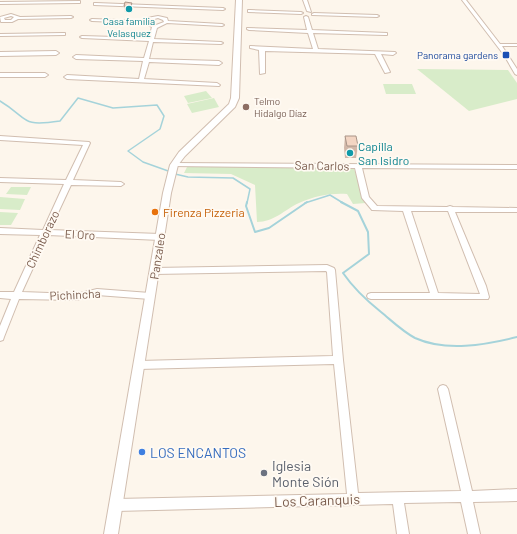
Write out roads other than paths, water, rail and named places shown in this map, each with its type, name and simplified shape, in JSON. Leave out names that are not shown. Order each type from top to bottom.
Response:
[{"type":"street","points":[[158,17],[159,6],[162,0]]},
{"type":"street","name":"Panzaleo","points":[[111,534],[170,181],[174,166],[182,154],[232,105],[235,98],[239,0]]},
{"type":"street","points":[[305,0],[309,11],[314,14]]},
{"type":"street","points":[[464,0],[517,73]]},
{"type":"street","points":[[3,19],[11,15],[21,1]]},
{"type":"street","points":[[0,2],[78,2]]},
{"type":"street","points":[[96,4],[223,9]]},
{"type":"street","points":[[250,11],[301,13],[309,11]]},
{"type":"street","points":[[301,13],[306,17],[316,51]]},
{"type":"street","points":[[306,17],[314,14],[377,16]]},
{"type":"street","points":[[11,15],[17,16],[17,18]]},
{"type":"street","points":[[3,19],[71,17]]},
{"type":"street","points":[[92,20],[146,22],[158,17],[165,19],[166,22]]},
{"type":"street","points":[[3,19],[0,34],[63,34]]},
{"type":"street","points":[[146,22],[148,25],[155,26],[166,22],[222,25]]},
{"type":"street","points":[[141,81],[155,26]]},
{"type":"street","points":[[249,29],[385,34]]},
{"type":"street","points":[[82,37],[221,43]]},
{"type":"street","points":[[498,45],[517,45]]},
{"type":"street","points":[[252,47],[262,49],[393,54]]},
{"type":"street","points":[[262,49],[262,73]]},
{"type":"street","points":[[0,54],[56,53]]},
{"type":"street","points":[[378,54],[387,72]]},
{"type":"street","points":[[76,56],[219,63]]},
{"type":"street","points":[[0,75],[45,75]]},
{"type":"street","points":[[67,78],[217,85]]},
{"type":"street","name":"Chimborazo","points":[[0,138],[87,142],[16,295],[0,337]]},
{"type":"street","name":"San Carlos","points":[[174,166],[517,167]]},
{"type":"street","points":[[358,166],[368,201],[375,208],[517,210]]},
{"type":"street","points":[[0,180],[121,184]]},
{"type":"street","points":[[406,208],[435,297]]},
{"type":"street","points":[[371,296],[485,297],[482,286],[450,208]]},
{"type":"street","name":"El Oro","points":[[0,231],[160,237]]},
{"type":"street","points":[[154,270],[329,268],[332,273],[338,360],[353,498]]},
{"type":"street","name":"Pichincha","points":[[0,294],[76,297],[97,292],[150,296]]},
{"type":"street","points":[[139,365],[338,360]]},
{"type":"street","points":[[443,389],[474,534]]},
{"type":"street","name":"Los Caranquis","points":[[116,505],[353,498],[517,496]]},
{"type":"street","points":[[398,497],[403,534]]},
{"type":"waterway","points":[[0,101],[26,120],[38,123],[60,121],[78,98],[113,108],[157,105],[164,116],[160,129],[128,151],[143,162],[171,172]]},
{"type":"waterway","points":[[175,174],[188,177],[233,178],[250,189],[247,203]]},
{"type":"waterway","points":[[306,203],[330,195],[343,203]]},
{"type":"waterway","points":[[247,202],[246,206],[255,232],[269,228],[306,203]]},
{"type":"waterway","points":[[341,202],[358,211],[368,232],[369,254],[343,273],[365,299],[401,329],[415,338],[440,345],[452,346],[479,345],[517,337]]},
{"type":"place","name":"Casa familia Velasquez","points":[[129,9]]},
{"type":"place","name":"Panorama gardens","points":[[506,55]]},
{"type":"place","name":"Telmo Hidalgo Díaz","points":[[246,107]]},
{"type":"place","name":"Capilla San Isidro","points":[[350,153]]},
{"type":"place","name":"Firenza Pizzeria","points":[[155,212]]},
{"type":"place","name":"LOS ENCANTOS","points":[[142,452]]},
{"type":"place","name":"Iglesia Monte Sión","points":[[264,473]]}]
